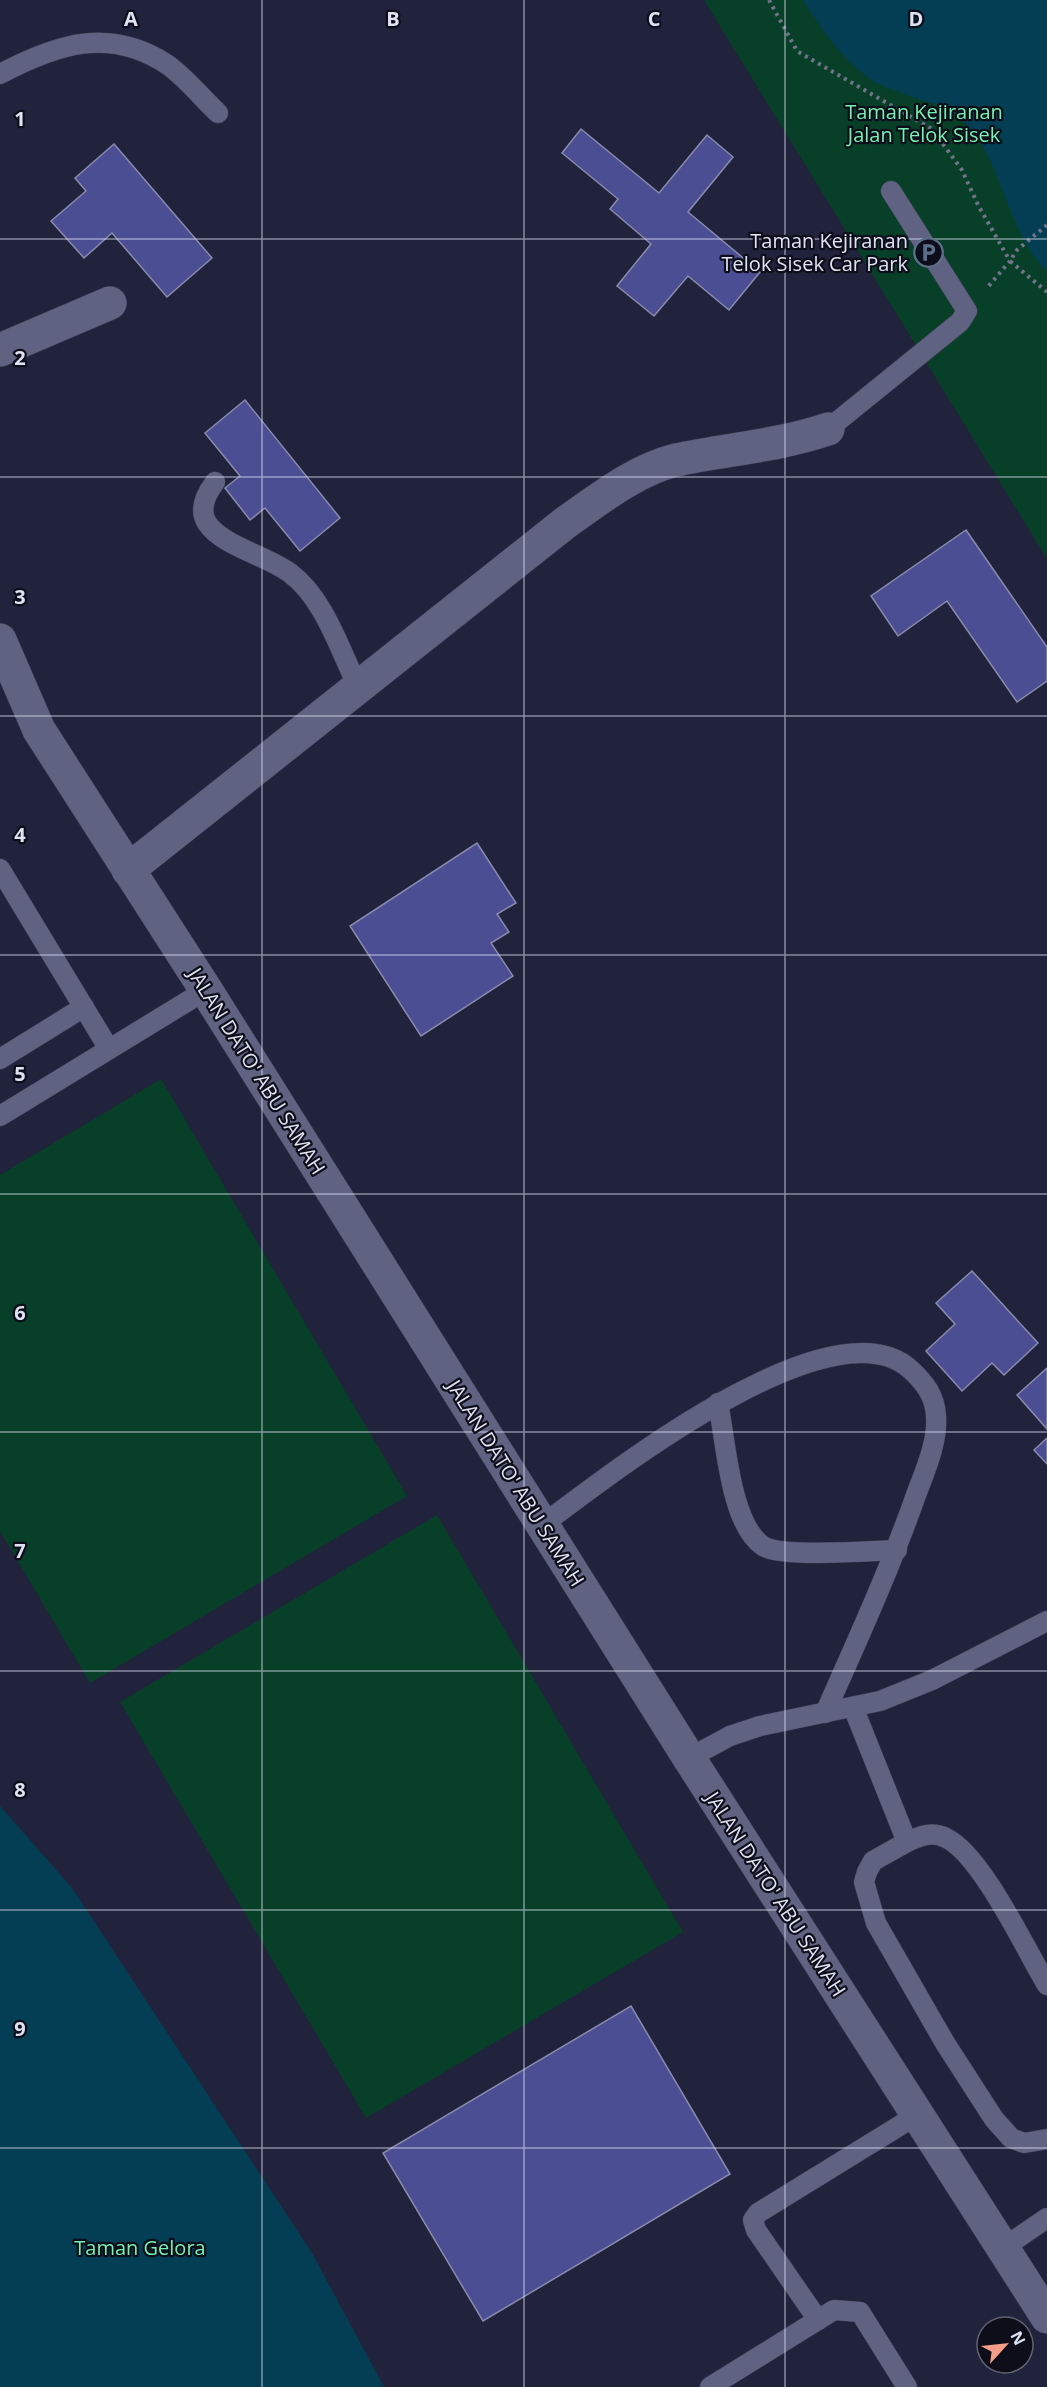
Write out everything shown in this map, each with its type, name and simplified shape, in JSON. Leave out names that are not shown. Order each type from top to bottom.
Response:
[{"type":"street","points":[[0,350],[110,303]]},
{"type":"street","points":[[128,870],[565,523],[615,488],[674,460],[773,445],[828,429]]},
{"type":"street","name":"JALAN DATO' ABU SAMAH","points":[[0,640],[39,730],[206,990],[689,1758],[1047,2317]]},
{"type":"lane","points":[[0,74],[36,55],[74,45],[101,42],[135,46],[169,66],[218,113]]},
{"type":"lane","points":[[828,429],[960,322],[968,311],[891,191]]},
{"type":"lane","points":[[215,482],[207,493],[202,507],[206,522],[216,533],[291,574],[321,610],[358,687]]},
{"type":"lane","points":[[0,869],[109,1049]]},
{"type":"lane","points":[[0,1116],[206,990]]},
{"type":"lane","points":[[0,1059],[84,1007]]},
{"type":"lane","points":[[542,1525],[673,1431],[718,1403],[807,1364],[842,1353],[885,1354],[905,1365],[922,1381],[933,1398],[936,1418],[925,1470],[897,1551],[825,1713]]},
{"type":"lane","points":[[718,1403],[734,1497],[746,1528],[764,1547],[792,1552],[897,1551]]},
{"type":"lane","points":[[689,1758],[730,1736],[760,1726],[880,1701],[932,1680],[1047,1621]]},
{"type":"lane","points":[[853,1707],[907,1842]]},
{"type":"lane","points":[[1047,1985],[976,1865],[958,1846],[945,1838],[926,1834],[873,1861],[864,1882],[876,1923],[945,2043],[994,2119],[1011,2138],[1024,2143],[1047,2139]]},
{"type":"lane","points":[[819,2320],[756,2230],[753,2220],[758,2213],[917,2115]]},
{"type":"lane","points":[[1003,2248],[1047,2218]]},
{"type":"lane","points":[[710,2387],[834,2310],[860,2312],[907,2387]]},
{"type":"path","points":[[769,0],[797,51],[932,129],[962,170],[1010,261],[1047,292]]},
{"type":"path","points":[[968,311],[1017,250],[1047,225]]},
{"type":"green space","name":"Taman Kejiranan Jalan Telok Sisek","points":[[704,0],[1047,0],[1047,559]]},
{"type":"green space","points":[[161,1079],[407,1496],[90,1683],[0,1531],[0,1175]]},
{"type":"green space","points":[[437,1515],[683,1932],[366,2118],[120,1702]]},
{"type":"water","points":[[803,0],[1047,0],[1047,271],[1032,253],[1020,233],[993,167],[969,127],[948,108],[887,88],[867,77],[832,42]]},
{"type":"water","name":"Taman Gelora","points":[[0,1806],[72,1888],[312,2253],[384,2387],[0,2387]]},
{"type":"building","points":[[581,129],[659,193],[707,135],[733,157],[688,212],[760,272],[729,310],[688,276],[654,316],[617,286],[651,244],[610,209],[618,199],[562,153]]},
{"type":"building","points":[[114,144],[212,258],[167,297],[112,233],[84,258],[51,221],[86,191],[75,178]]},
{"type":"building","points":[[245,400],[340,518],[300,551],[265,508],[250,520],[225,488],[240,476],[205,433]]},
{"type":"building","points":[[966,530],[1047,647],[1047,681],[1017,702],[947,601],[898,636],[871,596]]},
{"type":"building","points":[[477,843],[516,903],[497,914],[509,932],[491,943],[513,976],[421,1036],[350,926]]},
{"type":"building","points":[[972,1271],[1038,1343],[1004,1375],[992,1363],[962,1391],[926,1351],[955,1324],[936,1303]]},
{"type":"building","points":[[1047,1368],[1047,1429],[1017,1395]]},
{"type":"building","points":[[1047,1438],[1047,1464],[1034,1450]]},
{"type":"building","points":[[631,2006],[730,2174],[483,2321],[383,2153]]},
{"type":"place","name":"Taman Kejiranan Telok Sisek Car Park","points":[[929,252]]}]
